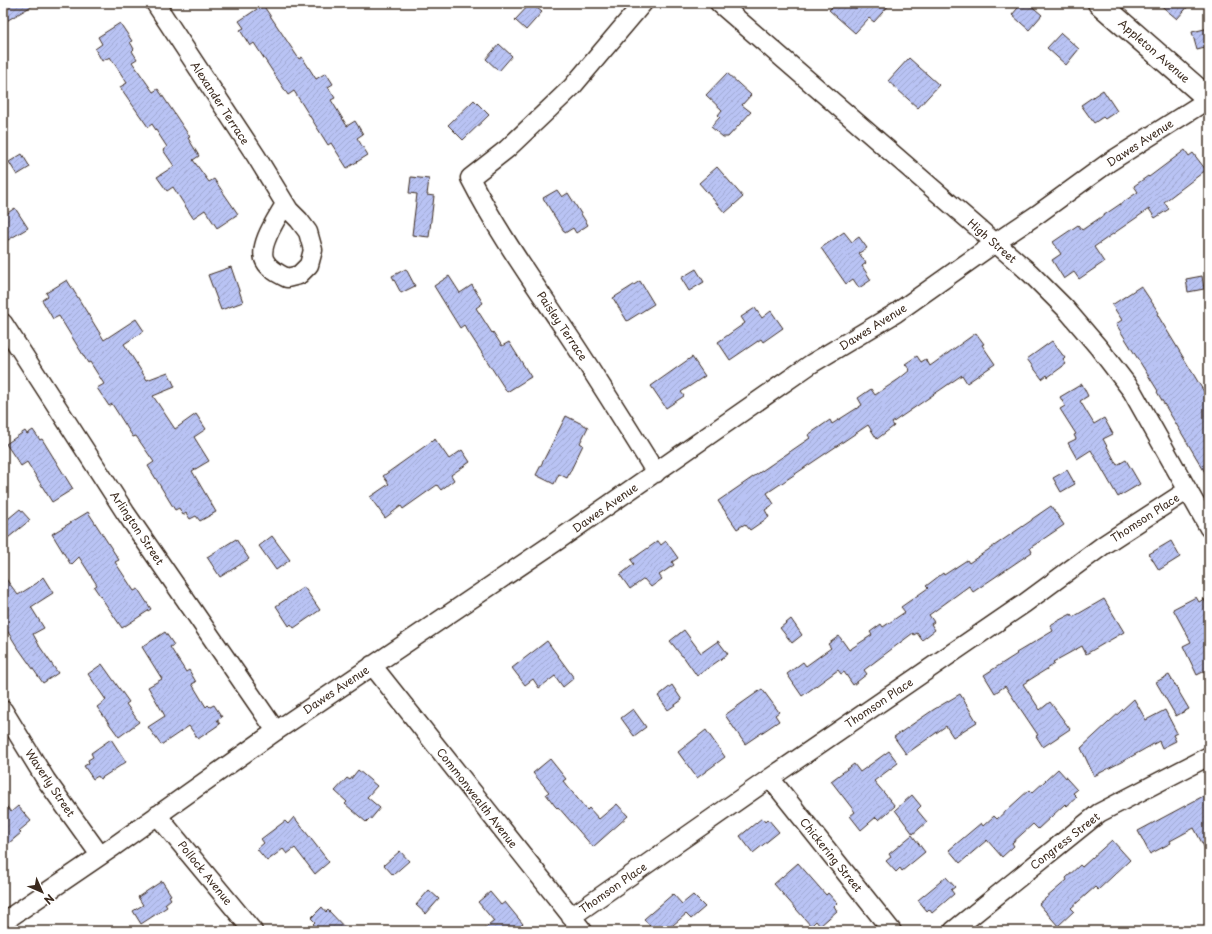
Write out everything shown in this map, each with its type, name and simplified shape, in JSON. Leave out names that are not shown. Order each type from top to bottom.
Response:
[{"type":"street","name":"Alexander Terrace","points":[[154,3],[256,156],[285,204]]},
{"type":"street","name":"Paisley Terrace","points":[[643,3],[572,87],[506,149],[470,178],[482,202],[504,239],[599,380],[656,472]]},
{"type":"street","name":"High Street","points":[[719,3],[1030,273],[1060,303],[1099,348],[1132,391],[1209,528]]},
{"type":"street","name":"Appleton Avenue","points":[[1100,3],[1209,99]]},
{"type":"street","name":"Dawes Avenue","points":[[3,922],[276,731],[554,543],[811,364],[896,314],[1108,163],[1209,99]]},
{"type":"street","name":"Arlington Street","points":[[3,323],[125,512],[276,731]]},
{"type":"street","name":"Thomson Place","points":[[571,917],[1018,608],[1106,544],[1188,490]]},
{"type":"street","name":"Commonwealth Avenue","points":[[372,665],[583,931]]},
{"type":"street","name":"Waverly Street","points":[[3,710],[46,780],[100,855]]},
{"type":"street","name":"Congress Street","points":[[953,931],[1100,813],[1209,756]]},
{"type":"street","name":"Chickering Street","points":[[770,778],[892,931]]},
{"type":"street","name":"Pollock Avenue","points":[[157,815],[253,931]]},
{"type":"building","points":[[3,3],[37,3],[3,23]]},
{"type":"building","points":[[531,3],[542,12],[526,30],[515,20]]},
{"type":"building","points":[[836,3],[891,3],[874,22],[869,18],[855,33],[829,10]]},
{"type":"building","points":[[1022,3],[1028,3],[1042,15],[1029,30],[1012,15]]},
{"type":"building","points":[[1158,3],[1191,3],[1177,19]]},
{"type":"building","points":[[263,5],[299,59],[302,57],[316,79],[326,73],[333,84],[328,87],[335,98],[331,100],[347,126],[355,121],[363,134],[357,138],[368,155],[347,168],[331,143],[328,145],[294,91],[288,95],[254,43],[250,46],[240,30],[244,28],[239,21]]},
{"type":"building","points":[[120,23],[132,41],[130,42],[134,49],[132,51],[137,59],[132,62],[153,92],[158,89],[190,137],[188,138],[199,156],[193,160],[209,182],[214,179],[238,214],[217,228],[205,210],[193,218],[173,187],[167,191],[157,177],[174,166],[163,150],[167,147],[152,124],[148,127],[120,87],[127,83],[110,57],[102,61],[95,49],[102,44],[98,37]]},
{"type":"building","points":[[1209,28],[1209,47],[1197,50],[1192,32]]},
{"type":"building","points":[[1061,33],[1079,49],[1066,65],[1047,48]]},
{"type":"building","points":[[499,44],[512,56],[499,71],[486,59]]},
{"type":"building","points":[[909,58],[939,85],[918,108],[888,81]]},
{"type":"building","points":[[727,73],[751,95],[742,105],[751,112],[728,137],[723,137],[711,127],[720,117],[718,115],[722,110],[706,95]]},
{"type":"building","points":[[1103,90],[1117,111],[1105,119],[1103,117],[1094,123],[1081,105]]},
{"type":"building","points":[[474,100],[489,115],[463,140],[448,125]]},
{"type":"building","points":[[1185,150],[1189,156],[1193,153],[1206,170],[1164,202],[1169,209],[1155,218],[1149,209],[1094,247],[1104,262],[1079,279],[1074,272],[1064,279],[1052,260],[1061,254],[1053,242],[1078,225],[1082,230],[1138,192],[1134,186],[1148,176],[1149,177]]},
{"type":"building","points":[[22,154],[30,167],[17,175],[9,162]]},
{"type":"building","points":[[717,167],[743,197],[725,213],[699,183]]},
{"type":"building","points":[[411,177],[429,179],[427,195],[434,196],[429,237],[412,235],[417,194],[409,193]]},
{"type":"building","points":[[557,190],[562,197],[568,193],[588,225],[576,233],[573,228],[565,233],[543,198]]},
{"type":"building","points":[[15,208],[28,228],[3,243],[3,216]]},
{"type":"building","points":[[844,232],[852,242],[859,237],[867,248],[859,253],[866,263],[862,266],[871,280],[859,288],[853,279],[846,284],[821,248]]},
{"type":"building","points":[[231,267],[243,302],[221,310],[208,275]]},
{"type":"building","points":[[406,269],[415,286],[401,293],[392,276]]},
{"type":"building","points":[[696,269],[704,282],[689,291],[681,278]]},
{"type":"building","points":[[449,276],[460,293],[472,285],[483,303],[476,308],[492,333],[493,332],[502,346],[509,342],[531,377],[507,392],[464,325],[460,328],[434,286]]},
{"type":"building","points":[[1202,276],[1204,289],[1188,292],[1186,279]]},
{"type":"building","points":[[67,280],[104,340],[136,319],[144,331],[124,344],[147,380],[168,372],[175,387],[153,396],[175,429],[196,414],[206,429],[194,437],[209,461],[192,471],[216,512],[200,521],[196,516],[190,519],[186,513],[183,515],[179,508],[175,510],[148,466],[154,462],[136,436],[133,437],[112,404],[109,406],[97,388],[104,384],[90,362],[88,363],[59,316],[53,319],[42,300],[48,296],[46,293]]},
{"type":"building","points":[[640,281],[654,304],[627,321],[613,298]]},
{"type":"building","points":[[1141,286],[1159,313],[1157,314],[1209,400],[1209,479],[1157,392],[1158,391],[1116,324],[1122,320],[1112,305]]},
{"type":"building","points":[[755,308],[762,318],[771,311],[783,328],[763,342],[761,339],[730,360],[718,342],[745,323],[741,317]]},
{"type":"building","points":[[976,333],[995,364],[967,383],[962,375],[892,423],[894,426],[877,439],[868,425],[767,493],[774,504],[765,510],[769,517],[750,530],[745,524],[737,529],[718,501],[810,438],[808,435],[830,420],[832,424],[862,405],[858,398],[871,389],[875,395],[899,379],[910,370],[905,364],[917,356],[921,362],[926,359],[930,366]]},
{"type":"building","points":[[1052,341],[1065,358],[1063,360],[1066,364],[1048,377],[1047,375],[1042,379],[1027,359]]},
{"type":"building","points":[[692,357],[705,376],[681,392],[684,396],[666,408],[651,386]]},
{"type":"building","points":[[1082,384],[1088,396],[1080,401],[1094,424],[1104,418],[1113,434],[1103,439],[1117,465],[1126,460],[1140,484],[1118,497],[1091,450],[1077,459],[1068,443],[1076,439],[1074,435],[1076,434],[1060,409],[1065,406],[1060,397]]},
{"type":"building","points":[[566,416],[588,427],[580,443],[583,445],[567,478],[559,474],[554,484],[536,475]]},
{"type":"building","points":[[33,430],[40,440],[42,439],[73,489],[52,502],[27,462],[21,466],[6,444],[25,431],[27,434]]},
{"type":"building","points":[[435,439],[449,459],[462,450],[470,462],[451,475],[454,480],[441,490],[437,485],[403,509],[401,506],[385,518],[370,497],[389,484],[383,476]]},
{"type":"building","points":[[1067,470],[1075,484],[1061,492],[1053,478]]},
{"type":"building","points":[[1051,506],[1064,525],[1030,548],[1032,552],[973,592],[969,586],[929,615],[934,622],[931,624],[935,630],[922,640],[917,633],[914,635],[913,633],[864,670],[867,674],[853,685],[844,672],[841,674],[838,670],[802,696],[787,674],[803,662],[806,666],[831,648],[828,644],[839,636],[849,650],[872,635],[870,632],[881,624],[883,627],[905,612],[901,607],[928,588],[926,586],[943,573],[944,575],[967,560],[969,563]]},
{"type":"building","points":[[20,509],[30,520],[3,542],[3,523]]},
{"type":"building","points":[[88,512],[119,560],[115,562],[134,591],[138,589],[151,609],[122,628],[94,587],[97,585],[79,557],[71,565],[52,534]]},
{"type":"building","points":[[272,536],[290,560],[276,570],[259,546]]},
{"type":"building","points":[[236,539],[249,559],[220,577],[207,557]]},
{"type":"building","points":[[658,541],[661,545],[666,541],[678,558],[672,562],[674,565],[659,575],[662,579],[651,587],[644,579],[630,589],[620,575],[634,564],[631,560]]},
{"type":"building","points":[[1171,541],[1180,557],[1159,570],[1149,554]]},
{"type":"building","points":[[3,575],[18,595],[37,583],[43,577],[53,593],[31,607],[44,628],[33,634],[58,673],[43,683],[3,624]]},
{"type":"building","points":[[304,587],[320,610],[294,628],[291,624],[289,626],[276,606]]},
{"type":"building","points":[[1196,597],[1199,602],[1204,599],[1209,609],[1209,669],[1197,675],[1183,646],[1191,642],[1173,609]]},
{"type":"building","points":[[1104,599],[1124,632],[1086,654],[1082,646],[1053,662],[1055,664],[1023,684],[1040,710],[1050,702],[1070,729],[1043,747],[1036,736],[1038,735],[1005,686],[995,693],[984,675],[1017,654],[1016,653],[1053,631],[1050,625],[1071,614],[1073,617]]},
{"type":"building","points":[[791,619],[802,635],[792,643],[780,628]]},
{"type":"building","points":[[684,630],[701,653],[718,641],[728,654],[697,676],[670,641]]},
{"type":"building","points":[[165,632],[174,645],[170,647],[186,672],[189,670],[196,682],[192,684],[206,707],[208,705],[210,707],[214,705],[222,717],[217,720],[220,724],[198,739],[189,726],[161,745],[148,727],[165,716],[148,687],[162,679],[142,647]]},
{"type":"building","points":[[547,641],[574,678],[563,687],[555,676],[539,688],[533,679],[525,685],[512,668]]},
{"type":"building","points":[[102,664],[129,702],[126,704],[139,722],[119,737],[97,707],[106,700],[88,674]]},
{"type":"building","points":[[1169,675],[1189,709],[1176,716],[1156,682]]},
{"type":"building","points":[[672,685],[682,700],[668,710],[658,696]]},
{"type":"building","points":[[762,689],[779,712],[775,715],[779,721],[745,744],[725,715]]},
{"type":"building","points":[[960,694],[977,722],[953,737],[946,726],[906,754],[894,737],[933,710]]},
{"type":"building","points":[[1134,699],[1146,720],[1165,710],[1177,733],[1173,735],[1176,741],[1162,748],[1159,741],[1094,776],[1081,748]]},
{"type":"building","points":[[633,709],[646,727],[634,736],[621,718]]},
{"type":"building","points":[[706,730],[725,757],[697,778],[678,752]]},
{"type":"building","points":[[111,739],[126,762],[100,779],[98,776],[93,779],[84,766],[89,763],[88,760],[93,757],[91,753]]},
{"type":"building","points":[[889,751],[898,763],[874,781],[895,806],[879,820],[876,817],[861,830],[850,816],[855,812],[831,781],[854,764],[860,772]]},
{"type":"building","points":[[550,759],[566,779],[563,781],[587,810],[589,808],[599,819],[617,804],[628,816],[593,847],[558,807],[557,808],[555,806],[546,794],[549,792],[533,773]]},
{"type":"building","points":[[1058,769],[1077,790],[1073,793],[1077,797],[1067,806],[1065,804],[1038,829],[1033,824],[1012,843],[1014,846],[1002,857],[987,840],[960,863],[949,850],[981,823],[983,826],[994,816],[997,819],[1029,790],[1032,793]]},
{"type":"building","points":[[358,770],[377,786],[367,797],[380,808],[370,820],[369,819],[366,822],[345,804],[347,802],[335,791],[347,778],[350,780]]},
{"type":"building","points":[[1209,793],[1209,856],[1194,828],[1170,841],[1171,843],[1150,854],[1138,831]]},
{"type":"building","points":[[912,795],[921,806],[917,810],[927,822],[913,834],[895,810]]},
{"type":"building","points":[[3,802],[11,812],[18,806],[31,821],[19,831],[21,833],[3,848]]},
{"type":"building","points":[[294,817],[329,862],[315,874],[295,848],[287,854],[283,849],[267,861],[257,849],[264,843],[261,839],[285,821],[288,824]]},
{"type":"building","points":[[762,818],[765,822],[768,819],[779,832],[753,853],[740,836]]},
{"type":"building","points":[[912,835],[925,852],[902,871],[900,868],[896,872],[886,861],[891,857],[889,854]]},
{"type":"building","points":[[1112,840],[1130,860],[1098,890],[1095,887],[1071,908],[1074,911],[1058,926],[1039,904],[1067,880],[1066,878],[1080,865],[1082,867]]},
{"type":"building","points":[[400,851],[409,861],[393,875],[384,865]]},
{"type":"building","points":[[798,863],[826,895],[828,893],[837,903],[834,906],[837,911],[820,926],[816,921],[811,926],[774,884]]},
{"type":"building","points":[[946,877],[955,887],[951,890],[954,894],[932,913],[929,909],[927,911],[918,900]]},
{"type":"building","points":[[162,881],[171,895],[169,896],[171,899],[165,904],[167,907],[141,924],[133,911],[143,905],[138,897]]},
{"type":"building","points":[[429,890],[439,899],[426,914],[416,905]]},
{"type":"building","points":[[490,892],[501,905],[505,902],[523,924],[515,931],[482,931],[494,921],[478,902]]},
{"type":"building","points":[[673,894],[682,904],[693,895],[705,907],[691,919],[686,914],[666,931],[654,931],[644,919]]},
{"type":"building","points":[[322,907],[326,912],[328,910],[348,931],[320,931],[313,924],[315,922],[311,918]]}]
